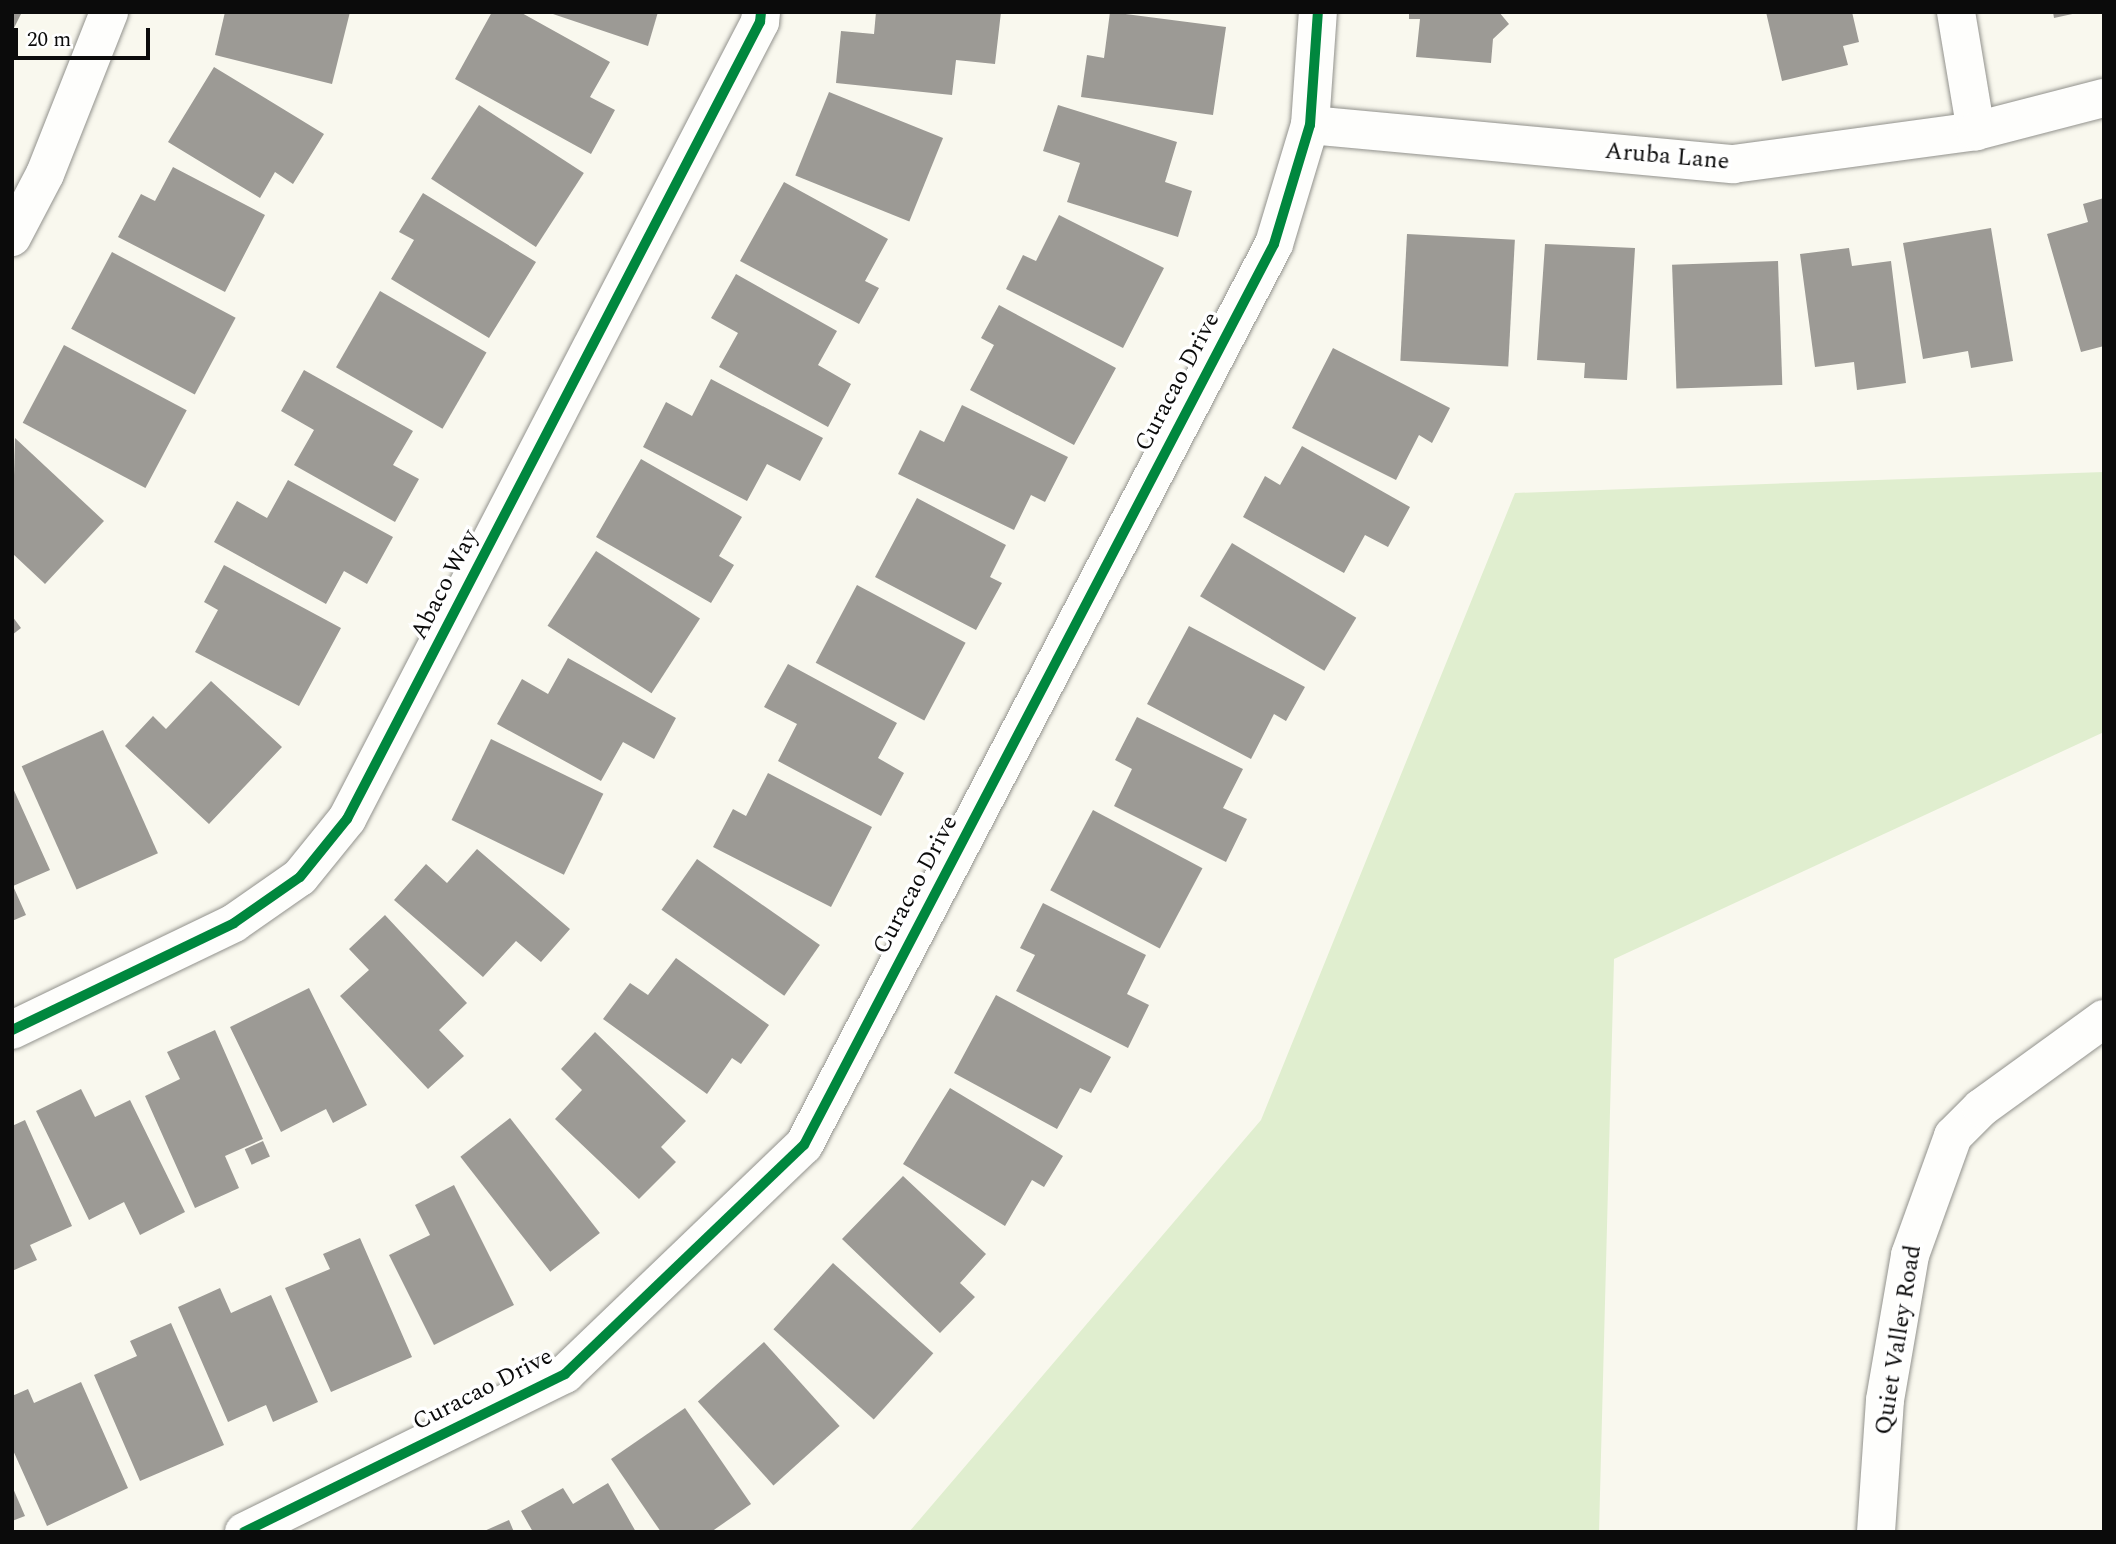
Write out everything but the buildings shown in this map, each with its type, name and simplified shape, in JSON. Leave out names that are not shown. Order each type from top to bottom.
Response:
[{"type":"street","points":[[12,237],[45,174],[109,12]]},
{"type":"street","name":"Abaco Way","points":[[12,1030],[234,923],[300,877],[347,819],[760,22],[761,12]]},
{"type":"street","name":"Curacao Drive","points":[[244,1532],[565,1374],[804,1145],[1274,244],[1310,125],[1318,12]]},
{"type":"street","points":[[1956,12],[1976,131]]},
{"type":"street","name":"Aruba Lane","points":[[1310,125],[1733,164],[1976,131],[2104,97]]},
{"type":"street","name":"Quiet Valley Road","points":[[1876,1532],[1885,1401],[1910,1255],[1953,1136],[1981,1108],[2104,1019]]},
{"type":"green space","points":[[2104,472],[2104,732],[1614,959],[1599,1532],[909,1532],[1261,1120],[1515,493]]},
{"type":"cycle path","points":[[12,1030],[234,923],[300,877],[347,819],[760,22],[761,12]]},
{"type":"cycle path","points":[[244,1532],[565,1374],[804,1145],[1274,244],[1310,125],[1318,12]]}]
